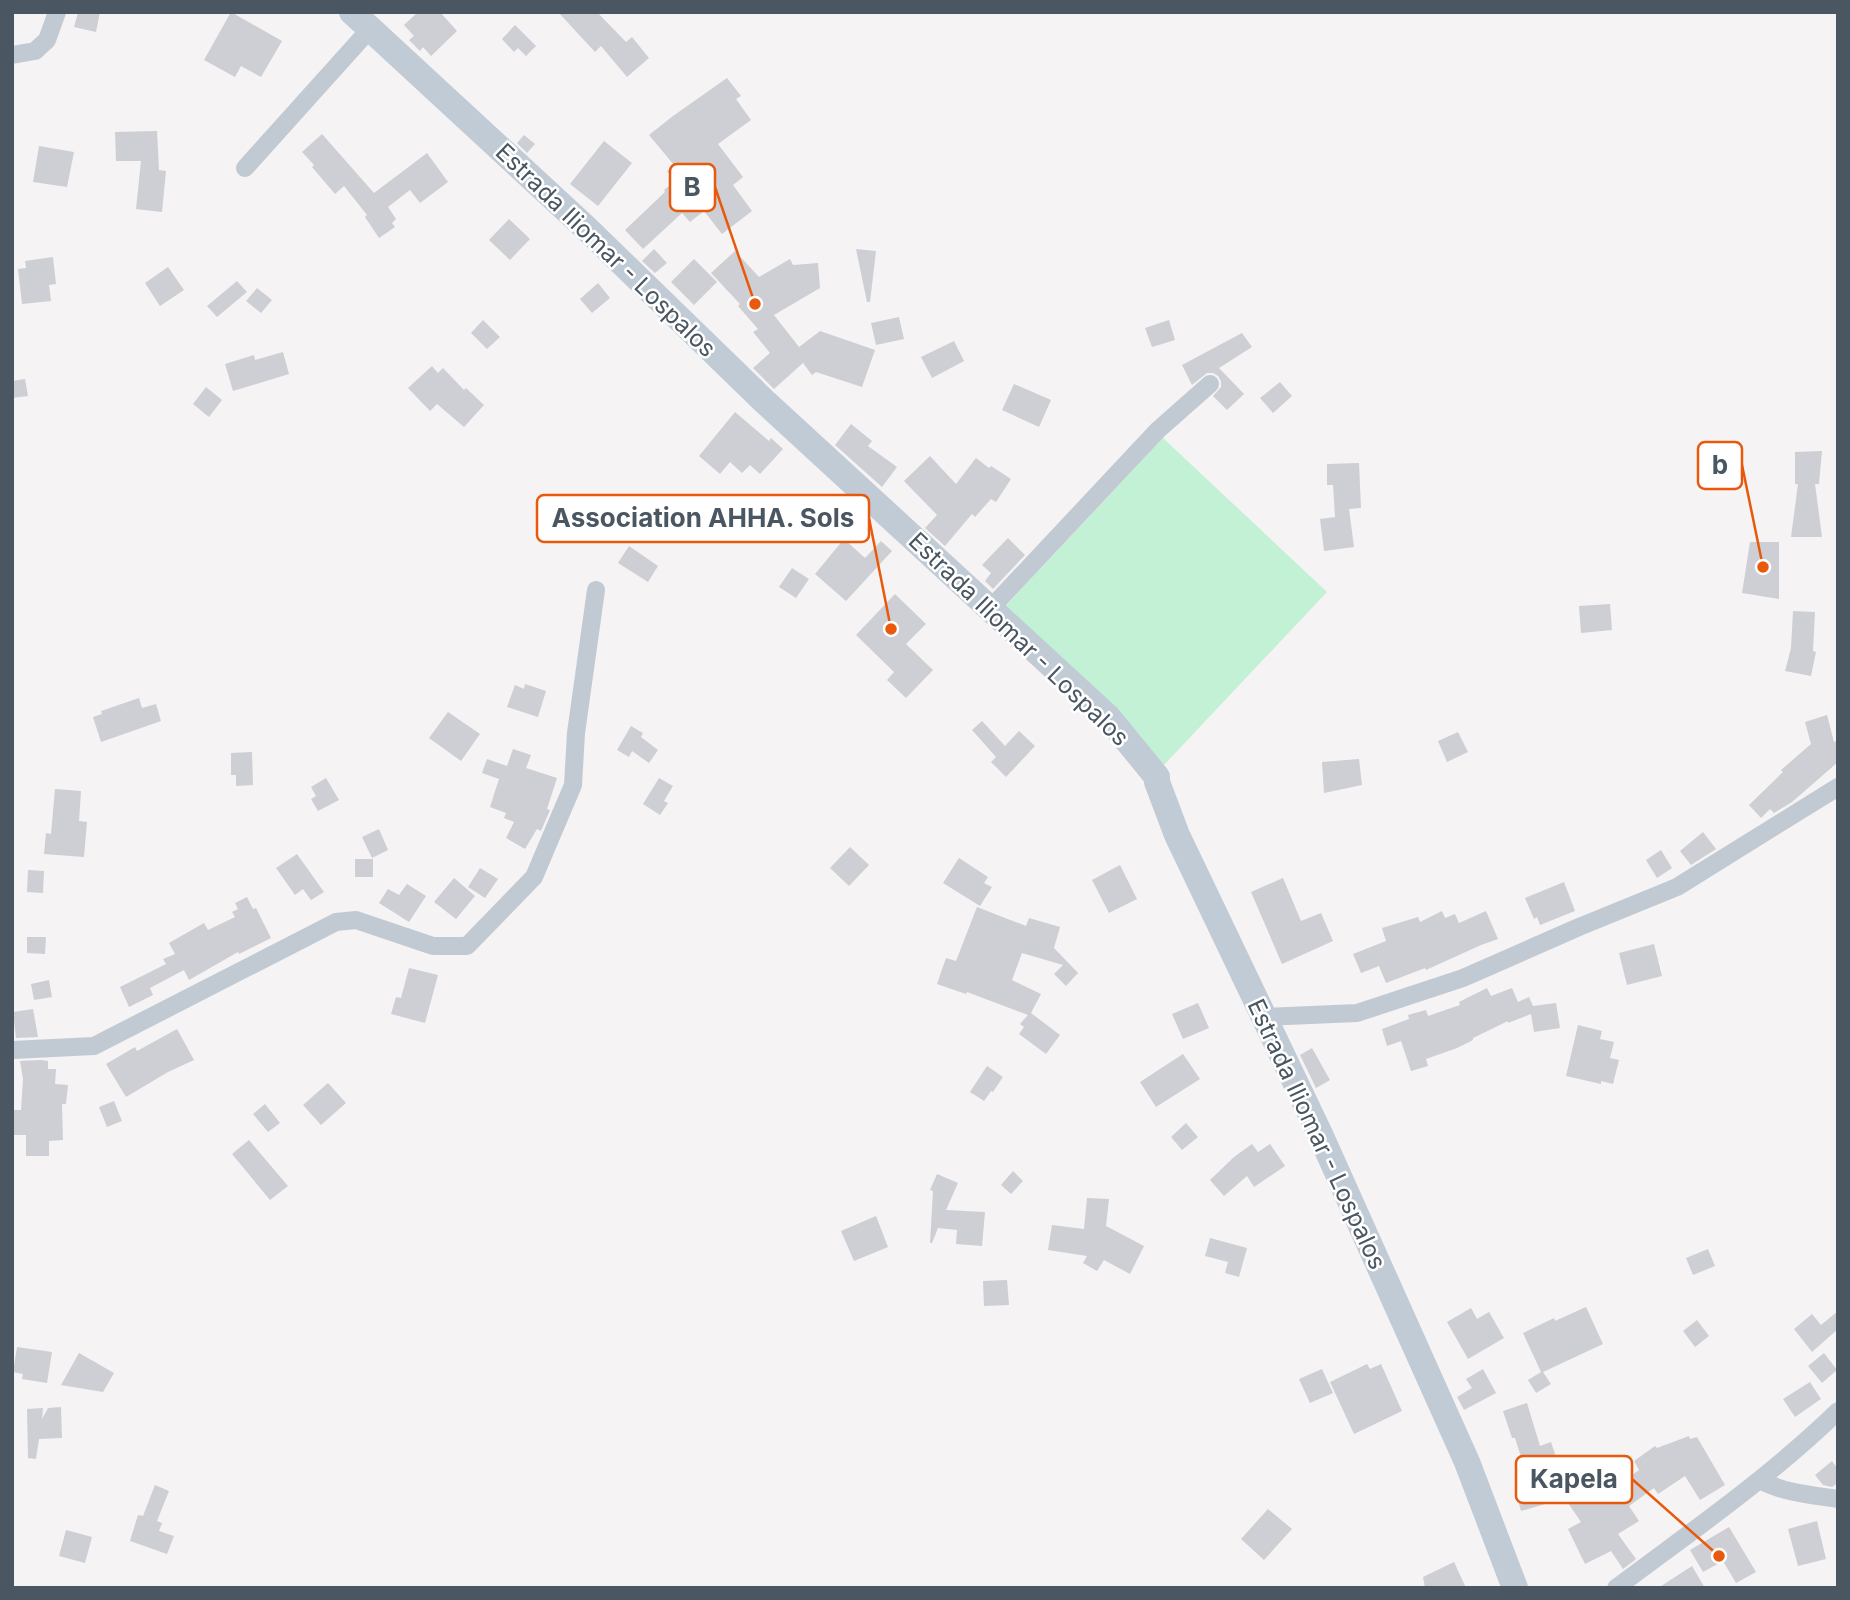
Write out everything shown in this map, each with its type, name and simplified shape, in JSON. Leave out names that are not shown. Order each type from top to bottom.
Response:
[{"type":"street","points":[[12,55],[35,51],[47,40],[57,12]]},
{"type":"street","points":[[245,168],[361,21]]},
{"type":"street","name":"Estrada Iliomar - Lospalos","points":[[361,21],[586,228],[763,400],[1108,717],[1157,777],[1177,835],[1320,1135],[1467,1462],[1515,1588]]},
{"type":"street","points":[[990,609],[1158,430],[1210,384]]},
{"type":"street","points":[[12,1050],[94,1046],[336,922],[356,919],[433,946],[467,946],[534,877],[573,785],[576,733],[596,590]]},
{"type":"street","points":[[1263,1017],[1357,1013],[1463,978],[1677,887],[1838,787]]},
{"type":"street","points":[[1616,1588],[1760,1480],[1838,1411]]},
{"type":"street","points":[[1760,1480],[1771,1486],[1838,1499]]},
{"type":"green space","points":[[1163,438],[1327,592],[1163,766],[999,613]]},
{"type":"building","points":[[78,12],[100,12],[96,32],[74,27]]},
{"type":"building","points":[[231,12],[282,41],[261,77],[241,66],[235,77],[204,60]]},
{"type":"building","points":[[418,12],[440,12],[457,31],[431,56],[423,47],[420,51],[409,40],[414,36],[404,25]]},
{"type":"building","points":[[558,12],[597,12],[626,42],[632,37],[649,58],[627,77],[601,46],[595,52]]},
{"type":"building","points":[[515,25],[536,46],[526,56],[518,48],[514,52],[502,39]]},
{"type":"building","points":[[727,78],[741,96],[736,99],[751,120],[718,144],[743,177],[733,185],[752,211],[722,234],[704,211],[690,222],[682,213],[643,249],[625,230],[675,181],[667,171],[674,165],[649,135]]},
{"type":"building","points":[[157,131],[159,170],[166,171],[162,212],[136,209],[141,161],[116,161],[115,132]]},
{"type":"building","points":[[322,134],[374,193],[427,153],[448,182],[420,203],[410,190],[388,207],[396,219],[392,223],[395,227],[379,238],[365,217],[367,215],[344,186],[335,194],[302,152]]},
{"type":"building","points":[[524,135],[535,144],[527,153],[517,143]]},
{"type":"building","points":[[604,141],[632,163],[598,206],[570,184]]},
{"type":"building","points":[[39,146],[74,152],[67,187],[33,182]]},
{"type":"building","points":[[509,219],[530,239],[510,260],[489,240]]},
{"type":"building","points":[[654,249],[667,263],[655,273],[642,261]]},
{"type":"building","points":[[856,249],[876,251],[870,302],[867,302]]},
{"type":"building","points":[[735,251],[759,277],[790,259],[793,265],[818,263],[820,288],[774,315],[799,347],[820,331],[875,350],[862,387],[816,372],[812,375],[803,363],[774,389],[753,368],[770,353],[753,332],[758,329],[738,306],[740,304],[711,273]]},
{"type":"building","points":[[53,257],[56,284],[49,285],[51,301],[22,304],[18,269],[26,268],[25,261]]},
{"type":"building","points":[[694,259],[717,282],[694,305],[671,282]]},
{"type":"building","points":[[168,267],[184,290],[160,306],[145,283]]},
{"type":"building","points":[[237,281],[247,292],[217,317],[207,306]]},
{"type":"building","points":[[598,283],[610,298],[592,313],[580,299]]},
{"type":"building","points":[[257,288],[272,300],[261,313],[246,301]]},
{"type":"building","points":[[899,317],[904,339],[876,345],[871,323]]},
{"type":"building","points":[[483,320],[500,337],[487,349],[471,333]]},
{"type":"building","points":[[1169,320],[1175,340],[1152,347],[1145,328]]},
{"type":"building","points":[[1242,333],[1252,347],[1219,368],[1244,394],[1227,410],[1213,396],[1221,387],[1218,376],[1207,373],[1192,385],[1182,365]]},
{"type":"building","points":[[954,341],[964,361],[932,378],[921,357]]},
{"type":"building","points":[[283,352],[289,374],[233,391],[225,364],[254,355],[255,360]]},
{"type":"building","points":[[432,366],[438,373],[443,368],[464,390],[466,388],[484,405],[464,427],[437,404],[430,411],[408,388]]},
{"type":"building","points":[[25,379],[28,396],[12,398],[12,381]]},
{"type":"building","points":[[1280,382],[1292,396],[1273,413],[1260,398]]},
{"type":"building","points":[[1014,384],[1051,400],[1039,427],[1002,410]]},
{"type":"building","points":[[206,387],[222,400],[209,417],[193,404]]},
{"type":"building","points":[[735,412],[769,441],[771,438],[783,449],[760,474],[750,465],[742,473],[730,462],[720,474],[699,456]]},
{"type":"building","points":[[851,424],[872,441],[868,446],[897,467],[882,487],[835,445]]},
{"type":"building","points":[[1822,451],[1819,484],[1815,484],[1822,537],[1791,537],[1798,484],[1795,484],[1795,452]]},
{"type":"building","points":[[930,456],[956,484],[976,458],[1011,479],[996,502],[991,499],[975,517],[972,514],[945,546],[925,528],[937,515],[904,481]]},
{"type":"building","points":[[1359,463],[1361,508],[1349,509],[1354,547],[1324,551],[1320,519],[1335,517],[1333,485],[1327,485],[1327,464]]},
{"type":"building","points":[[1008,538],[1025,555],[993,589],[985,581],[991,573],[982,565]]},
{"type":"building","points":[[844,539],[865,558],[881,541],[892,551],[846,601],[815,574]]},
{"type":"building","points":[[1750,542],[1779,542],[1779,599],[1742,593]]},
{"type":"building","points":[[629,546],[658,566],[648,582],[618,563]]},
{"type":"building","points":[[792,568],[809,579],[796,598],[779,587]]},
{"type":"building","points":[[895,594],[926,624],[906,644],[933,670],[906,698],[887,680],[894,672],[856,635]]},
{"type":"building","points":[[1610,604],[1612,630],[1581,633],[1579,606]]},
{"type":"building","points":[[1793,611],[1815,612],[1813,651],[1816,652],[1811,676],[1785,671],[1791,648]]},
{"type":"building","points":[[525,684],[546,691],[538,717],[507,707],[515,685],[524,689]]},
{"type":"building","points":[[139,698],[142,708],[156,704],[161,721],[101,742],[93,717],[102,714],[101,711]]},
{"type":"building","points":[[448,712],[480,734],[461,761],[429,738]]},
{"type":"building","points":[[1827,715],[1834,742],[1838,740],[1838,762],[1792,802],[1774,813],[1770,809],[1761,818],[1749,805],[1783,772],[1781,770],[1811,744],[1805,722]]},
{"type":"building","points":[[982,721],[1005,746],[1019,731],[1035,746],[1006,777],[991,762],[996,757],[972,730]]},
{"type":"building","points":[[631,726],[643,733],[641,737],[658,750],[649,763],[632,751],[629,757],[617,750]]},
{"type":"building","points":[[1458,732],[1468,752],[1447,762],[1438,741]]},
{"type":"building","points":[[513,749],[531,755],[526,768],[557,778],[547,809],[550,810],[541,831],[537,829],[525,849],[506,838],[514,822],[504,818],[506,813],[490,807],[499,779],[482,773],[487,759],[507,766]]},
{"type":"building","points":[[252,752],[253,785],[236,786],[236,775],[231,775],[231,753]]},
{"type":"building","points":[[1359,759],[1362,785],[1324,793],[1322,762]]},
{"type":"building","points":[[326,778],[339,800],[318,811],[311,799],[316,796],[311,787]]},
{"type":"building","points":[[659,778],[673,786],[664,801],[668,803],[660,815],[643,804]]},
{"type":"building","points":[[55,789],[81,791],[79,821],[87,822],[84,857],[44,854],[46,833],[51,834]]},
{"type":"building","points":[[379,829],[388,850],[372,858],[362,837]]},
{"type":"building","points":[[1703,832],[1716,849],[1691,865],[1680,851]]},
{"type":"building","points":[[850,847],[869,865],[849,886],[830,868]]},
{"type":"building","points":[[1661,850],[1672,868],[1657,878],[1646,860]]},
{"type":"building","points":[[297,854],[324,892],[311,900],[303,889],[295,895],[276,868]]},
{"type":"building","points":[[959,858],[988,877],[984,883],[992,887],[980,906],[943,883]]},
{"type":"building","points":[[355,859],[373,859],[373,877],[355,877]]},
{"type":"building","points":[[1120,865],[1137,899],[1109,913],[1092,880]]},
{"type":"building","points":[[480,868],[498,879],[485,898],[468,887]]},
{"type":"building","points":[[28,870],[44,871],[43,893],[27,892]]},
{"type":"building","points":[[454,878],[475,896],[456,919],[434,902]]},
{"type":"building","points":[[1283,878],[1301,921],[1321,913],[1333,941],[1282,964],[1251,892]]},
{"type":"building","points":[[1564,882],[1575,911],[1540,925],[1537,917],[1534,919],[1525,898]]},
{"type":"building","points":[[407,884],[426,896],[409,922],[379,903],[388,889],[399,895]]},
{"type":"building","points":[[247,897],[253,909],[256,908],[271,938],[239,954],[238,952],[189,980],[184,970],[150,988],[153,995],[129,1007],[120,987],[166,964],[163,959],[175,954],[169,943],[204,923],[208,930],[235,917],[232,912],[238,909],[235,903]]},
{"type":"building","points":[[977,907],[1026,926],[1029,918],[1060,927],[1054,948],[1078,973],[1066,986],[1054,974],[1063,965],[1022,953],[1012,980],[1041,994],[1031,1013],[1060,1035],[1046,1054],[1019,1034],[1024,1027],[1020,1024],[1028,1015],[967,992],[966,994],[937,984],[946,958],[956,961]]},
{"type":"building","points":[[1442,911],[1445,918],[1455,914],[1459,923],[1486,911],[1498,939],[1426,970],[1425,968],[1386,983],[1379,966],[1361,973],[1353,954],[1386,941],[1382,928],[1418,917],[1420,922]]},
{"type":"building","points":[[27,937],[46,937],[45,954],[27,953]]},
{"type":"building","points":[[1654,944],[1662,976],[1627,985],[1619,953]]},
{"type":"building","points":[[409,968],[438,975],[425,1023],[391,1014],[396,997],[401,998]]},
{"type":"building","points":[[49,980],[52,997],[34,1000],[31,984]]},
{"type":"building","points":[[1487,988],[1491,996],[1512,988],[1518,1002],[1529,997],[1533,1006],[1556,1003],[1560,1028],[1534,1032],[1531,1014],[1508,1021],[1457,1048],[1426,1059],[1428,1066],[1411,1071],[1401,1041],[1387,1046],[1382,1029],[1409,1019],[1408,1015],[1426,1010],[1428,1016],[1460,1005],[1459,1002]]},
{"type":"building","points":[[1198,1003],[1209,1028],[1183,1039],[1172,1014]]},
{"type":"building","points":[[33,1009],[38,1037],[16,1038],[13,1012]]},
{"type":"building","points":[[1578,1025],[1602,1031],[1600,1039],[1614,1042],[1610,1058],[1619,1060],[1613,1084],[1566,1076]]},
{"type":"building","points":[[177,1029],[194,1060],[126,1097],[106,1064],[135,1047],[137,1051]]},
{"type":"building","points":[[1312,1048],[1330,1080],[1316,1088],[1300,1055]]},
{"type":"building","points":[[1183,1054],[1200,1079],[1156,1107],[1140,1082]]},
{"type":"building","points":[[20,1061],[48,1061],[48,1069],[56,1069],[55,1084],[68,1085],[66,1104],[62,1104],[63,1140],[49,1141],[49,1156],[26,1156],[26,1135],[12,1135],[12,1110],[21,1110],[23,1079]]},
{"type":"building","points":[[987,1066],[1003,1077],[984,1101],[970,1092]]},
{"type":"building","points":[[328,1083],[346,1103],[321,1125],[303,1105]]},
{"type":"building","points":[[114,1101],[122,1121],[107,1127],[99,1107]]},
{"type":"building","points":[[265,1104],[280,1123],[268,1132],[253,1114]]},
{"type":"building","points":[[1186,1123],[1198,1137],[1182,1150],[1171,1137]]},
{"type":"building","points":[[249,1140],[288,1186],[270,1200],[232,1154]]},
{"type":"building","points":[[1252,1144],[1258,1152],[1270,1144],[1285,1166],[1254,1187],[1247,1176],[1224,1196],[1210,1180]]},
{"type":"building","points":[[1013,1171],[1023,1181],[1011,1194],[1001,1185]]},
{"type":"building","points":[[937,1174],[958,1183],[946,1210],[985,1212],[982,1246],[956,1244],[957,1230],[938,1228],[930,1243],[933,1191],[930,1190]]},
{"type":"building","points":[[1087,1198],[1109,1199],[1106,1226],[1144,1246],[1130,1274],[1104,1260],[1097,1271],[1083,1263],[1087,1256],[1048,1250],[1052,1225],[1084,1229]]},
{"type":"building","points":[[876,1216],[888,1247],[854,1261],[841,1231]]},
{"type":"building","points":[[1210,1238],[1247,1248],[1239,1277],[1225,1273],[1228,1262],[1205,1256]]},
{"type":"building","points":[[1708,1249],[1715,1266],[1693,1275],[1686,1258]]},
{"type":"building","points":[[1007,1280],[1009,1305],[984,1306],[983,1281]]},
{"type":"building","points":[[1586,1307],[1603,1344],[1543,1372],[1551,1384],[1536,1393],[1528,1380],[1541,1372],[1523,1333]]},
{"type":"building","points":[[1471,1308],[1477,1319],[1489,1312],[1504,1338],[1468,1359],[1447,1322]]},
{"type":"building","points":[[1838,1311],[1838,1329],[1812,1352],[1794,1329],[1812,1314],[1821,1325]]},
{"type":"building","points":[[1697,1320],[1709,1336],[1695,1347],[1683,1331]]},
{"type":"building","points":[[17,1347],[52,1352],[47,1383],[22,1379],[23,1374],[13,1372]]},
{"type":"building","points":[[79,1353],[114,1373],[103,1392],[61,1385]]},
{"type":"building","points":[[1824,1353],[1837,1370],[1822,1383],[1808,1366]]},
{"type":"building","points":[[1367,1364],[1370,1369],[1381,1364],[1402,1411],[1354,1434],[1330,1382]]},
{"type":"building","points":[[1322,1369],[1333,1393],[1310,1403],[1299,1379]]},
{"type":"building","points":[[1483,1369],[1496,1393],[1464,1410],[1457,1397],[1472,1388],[1466,1379]]},
{"type":"building","points":[[1810,1382],[1821,1399],[1795,1417],[1783,1399]]},
{"type":"building","points":[[1527,1403],[1540,1446],[1551,1442],[1560,1469],[1544,1474],[1552,1502],[1521,1511],[1516,1493],[1531,1489],[1515,1438],[1512,1438],[1503,1411]]},
{"type":"building","points":[[61,1407],[62,1438],[39,1439],[36,1459],[28,1458],[27,1409],[43,1408],[42,1419],[48,1408]]},
{"type":"building","points":[[1689,1436],[1690,1439],[1697,1437],[1725,1485],[1700,1500],[1685,1476],[1658,1494],[1654,1488],[1629,1506],[1639,1521],[1618,1534],[1636,1559],[1623,1569],[1611,1551],[1585,1564],[1568,1529],[1581,1522],[1568,1503],[1606,1482],[1610,1491],[1639,1470],[1634,1461],[1655,1446],[1657,1448]]},
{"type":"building","points":[[1832,1461],[1838,1469],[1838,1483],[1832,1487],[1823,1485],[1815,1475]]},
{"type":"building","points":[[155,1485],[169,1491],[157,1521],[162,1523],[159,1531],[174,1536],[167,1554],[130,1541],[138,1515],[143,1516]]},
{"type":"building","points":[[1268,1509],[1292,1529],[1264,1560],[1241,1539]]},
{"type":"building","points":[[1817,1521],[1826,1559],[1798,1566],[1788,1529]]},
{"type":"building","points":[[1729,1527],[1756,1572],[1736,1583],[1723,1561],[1703,1572],[1690,1550]]},
{"type":"building","points":[[66,1530],[92,1537],[85,1563],[59,1556]]},
{"type":"building","points":[[1454,1562],[1466,1588],[1425,1588],[1423,1577]]},
{"type":"building","points":[[1692,1566],[1705,1588],[1658,1588]]},
{"type":"place","name":"B","points":[[755,304]]},
{"type":"place","name":"b","points":[[1763,567]]},
{"type":"place","name":"Association AHHA. Sols","points":[[891,629]]},
{"type":"place","name":"Kapela","points":[[1719,1556]]}]
